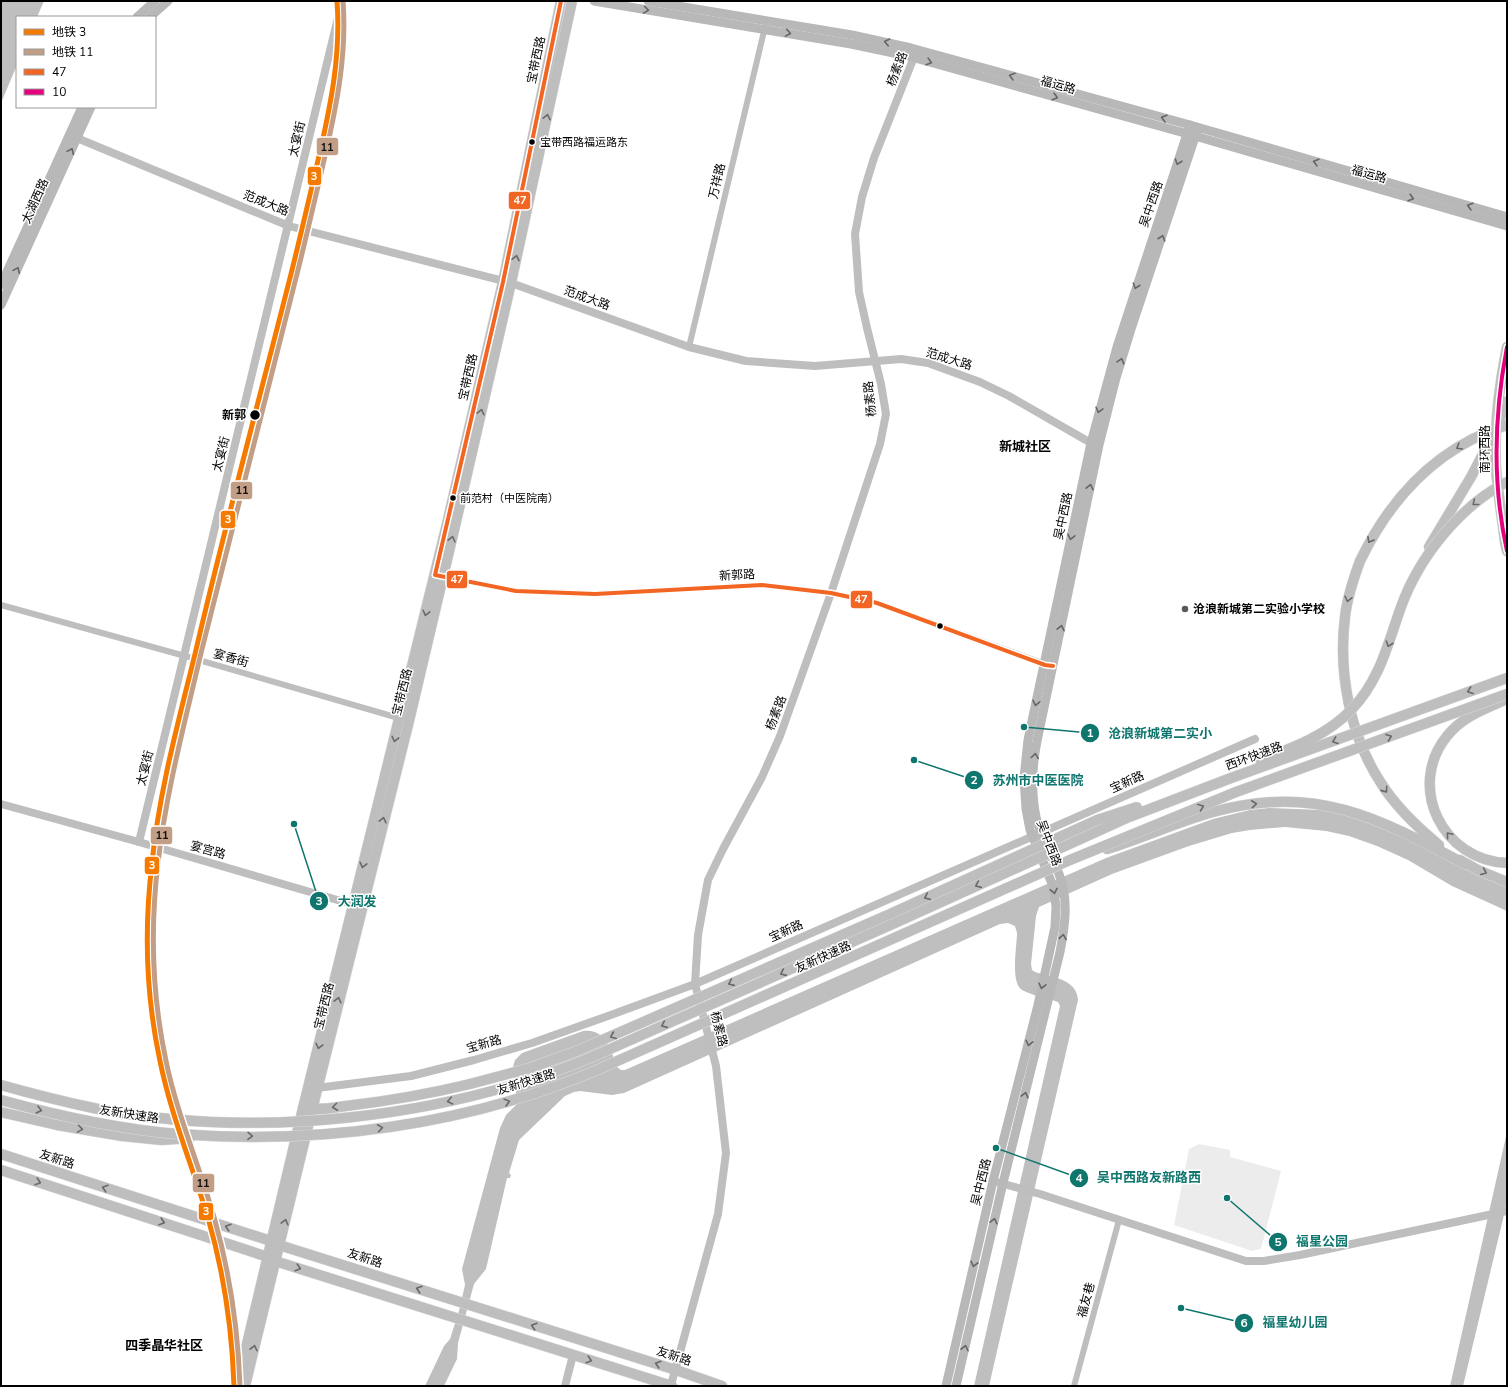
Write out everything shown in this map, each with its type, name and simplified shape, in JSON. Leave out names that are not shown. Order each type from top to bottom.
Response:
[{"type":"main road","points":[[138,16],[155,1]]},
{"type":"main road","points":[[151,16],[168,1]]},
{"type":"main road","name":"宝带西路","points":[[507,282],[561,1]]},
{"type":"main road","name":"宝带西路","points":[[237,1386],[275,1243],[439,576],[572,1]]},
{"type":"main road","name":"福运路","points":[[594,1],[766,25]]},
{"type":"main road","name":"福运路","points":[[648,1],[875,49],[916,54],[1352,177],[1507,217]]},
{"type":"main road","name":"太湖西路","points":[[1,305],[73,136],[82,108]]},
{"type":"main road","name":"太湖西路","points":[[1,285],[73,136],[90,108]]},
{"type":"main road","name":"吴中西路","points":[[956,1386],[998,1182],[1053,938],[1056,906],[1054,893],[1037,835],[1026,809],[1024,770],[1028,740],[1049,666],[1116,347],[1193,131]]},
{"type":"main road","name":"福运路","points":[[1375,183],[1507,226]]},
{"type":"main road","name":"南环西路","points":[[1507,347],[1503,365],[1498,411],[1496,456],[1507,552]]},
{"type":"main road","points":[[307,1109],[390,1100],[439,1092],[530,1068],[596,1043],[1097,820],[1133,809],[1274,755],[1320,734],[1353,709],[1377,675],[1386,654],[1406,595],[1430,547],[1484,453],[1507,400]]},
{"type":"main road","points":[[1465,864],[1431,839],[1400,809],[1383,787],[1372,768],[1359,737],[1348,697],[1344,674],[1343,635],[1348,598],[1360,561],[1378,526],[1396,502],[1421,475],[1446,455],[1472,440],[1507,425]]},
{"type":"main road","points":[[1406,595],[1428,555],[1452,525],[1478,501],[1507,482]]},
{"type":"main road","name":"西环快速路","points":[[1014,869],[1129,817],[1231,778],[1507,678]]},
{"type":"main road","points":[[1070,860],[1236,792],[1507,694]]},
{"type":"main road","points":[[1507,699],[1465,719],[1448,735],[1436,755],[1430,783],[1431,798],[1435,811],[1450,837],[1467,852],[1478,858],[1496,863],[1507,863]]},
{"type":"main road","points":[[1231,778],[1274,755]]},
{"type":"main road","points":[[1070,860],[1117,846],[1212,813],[1241,806],[1286,802],[1326,805],[1363,814],[1405,832],[1465,864],[1507,882]]},
{"type":"main road","points":[[1051,841],[1129,817]]},
{"type":"main road","name":"吴中西路","points":[[946,1386],[998,1182],[1048,1002],[1064,928],[1065,900],[1059,874],[1037,835]]},
{"type":"main road","name":"友新快速路","points":[[1,1100],[58,1115],[133,1128],[177,1134],[229,1136],[272,1137],[317,1135],[378,1128],[448,1116],[529,1096],[597,1070],[1070,860]]},
{"type":"main road","name":"友新快速路","points":[[1,1084],[30,1093],[98,1109],[180,1119],[229,1122],[318,1120],[380,1113],[447,1102],[508,1087],[579,1062],[1014,869]]},
{"type":"main road","points":[[1,1112],[57,1126],[146,1139],[162,1140],[229,1136]]},
{"type":"main road","name":"友新路","points":[[1,1154],[722,1386]]},
{"type":"main road","points":[[1,1170],[271,1259],[671,1386]]},
{"type":"main road","name":"宝带西路","points":[[246,1386],[271,1259]]},
{"type":"street","name":"太宴街","points":[[139,842],[342,1]]},
{"type":"street","name":"万祥路","points":[[689,347],[766,25]]},
{"type":"street","name":"杨素路","points":[[671,1386],[718,1214],[726,1153],[716,1066],[695,984],[698,935],[708,880],[772,756],[797,692],[831,594],[880,444],[886,414],[882,384],[875,360],[860,292],[855,234],[862,197],[874,158],[916,54]]},
{"type":"street","name":"范成大路","points":[[73,136],[288,226],[507,282],[689,347],[746,361],[815,366],[901,359],[928,363],[980,382],[1095,444]]},
{"type":"street","name":"新郭路","points":[[439,576],[516,590],[595,594],[762,585],[831,594],[877,603],[1049,666]]},
{"type":"street","name":"宴香街","points":[[1,605],[185,656],[404,720]]},
{"type":"street","name":"宝新路","points":[[313,1087],[411,1076],[474,1060],[587,1024],[695,984],[1255,739]]},
{"type":"street","name":"宴宫路","points":[[1,804],[139,842],[357,906]]},
{"type":"street","points":[[998,1182],[1040,1194],[1246,1261],[1264,1261],[1308,1254],[1507,1211]]},
{"type":"street","name":"福友巷","points":[[1074,1386],[1119,1220]]},
{"type":"street","points":[[565,1386],[573,1356]]},
{"type":"shaded area","points":[[1,1],[44,1],[37,16],[16,16],[16,67],[1,103]]},
{"type":"shaded area","points":[[1269,808],[1322,810],[1370,820],[1482,877],[1507,887],[1507,911],[1452,886],[1408,860],[1377,846],[1349,836],[1326,831],[1285,827],[1232,833],[1189,846],[1112,874],[1039,907],[1036,916],[1031,964],[1032,970],[1068,983],[1077,993],[1078,1000],[989,1386],[974,1386],[1060,1006],[1058,1002],[1026,992],[1018,986],[1015,972],[1017,933],[1015,926],[1008,923],[1000,924],[624,1093],[612,1095],[580,1091],[565,1096],[519,1140],[509,1173],[511,1175],[510,1178],[507,1178],[486,1269],[474,1284],[458,1343],[457,1359],[444,1386],[425,1386],[444,1346],[450,1339],[459,1311],[465,1285],[462,1269],[500,1128],[506,1115],[517,1102],[513,1067],[515,1060],[522,1053],[583,1031],[591,1031],[602,1037],[610,1047],[617,1067],[621,1070],[625,1070],[1106,858],[1213,819],[1250,810]]},
{"type":"shaded area","points":[[1507,1132],[1507,1200],[1503,1219],[1463,1386],[1450,1386]]},
{"type":"shaded area","points":[[1199,1144],[1230,1150],[1230,1157],[1281,1171],[1261,1249],[1252,1251],[1174,1225],[1189,1149]]},
{"type":"metro line","name":"3","points":[[234,1386],[229,1322],[219,1259],[202,1198],[170,1101],[155,1037],[149,987],[147,938],[149,888],[159,810],[176,732],[230,511],[291,274],[323,137],[331,98],[336,60],[338,40],[337,1]]},
{"type":"metro line","name":"11","points":[[240,1386],[235,1322],[225,1259],[214,1217],[176,1100],[161,1036],[155,987],[153,937],[155,888],[161,836],[182,731],[301,259],[329,137],[337,98],[342,60],[344,40],[343,1]]},
{"type":"transit line","name":"47","points":[[561,1],[503,282],[435,575],[516,591],[595,594],[762,585],[831,593],[877,603],[1045,665],[1053,666]]},
{"type":"transit line","name":"10","points":[[1507,347],[1499,398],[1496,449],[1499,500],[1507,551]]},
{"type":"place","name":"宝带西路福运路东","points":[[532,142]]},
{"type":"place","name":"新郭","points":[[255,415]]},
{"type":"place","name":"前范村（中医院南）","points":[[453,498]]},
{"type":"place","name":"沧浪新城第二实验小学校","points":[[1185,609]]},
{"type":"place","name":"沧浪新城第二实小","points":[[1024,727]]},
{"type":"place","name":"苏州市中医医院","points":[[914,760]]},
{"type":"place","name":"大润发","points":[[294,824]]},
{"type":"place","name":"吴中西路友新路西","points":[[996,1148]]},
{"type":"place","name":"福星公园","points":[[1227,1198]]},
{"type":"place","name":"福星幼儿园","points":[[1181,1308]]},
{"type":"district","name":"新城社区","points":[[1025,447]]},
{"type":"district","name":"四季晶华社区","points":[[164,1346]]}]
